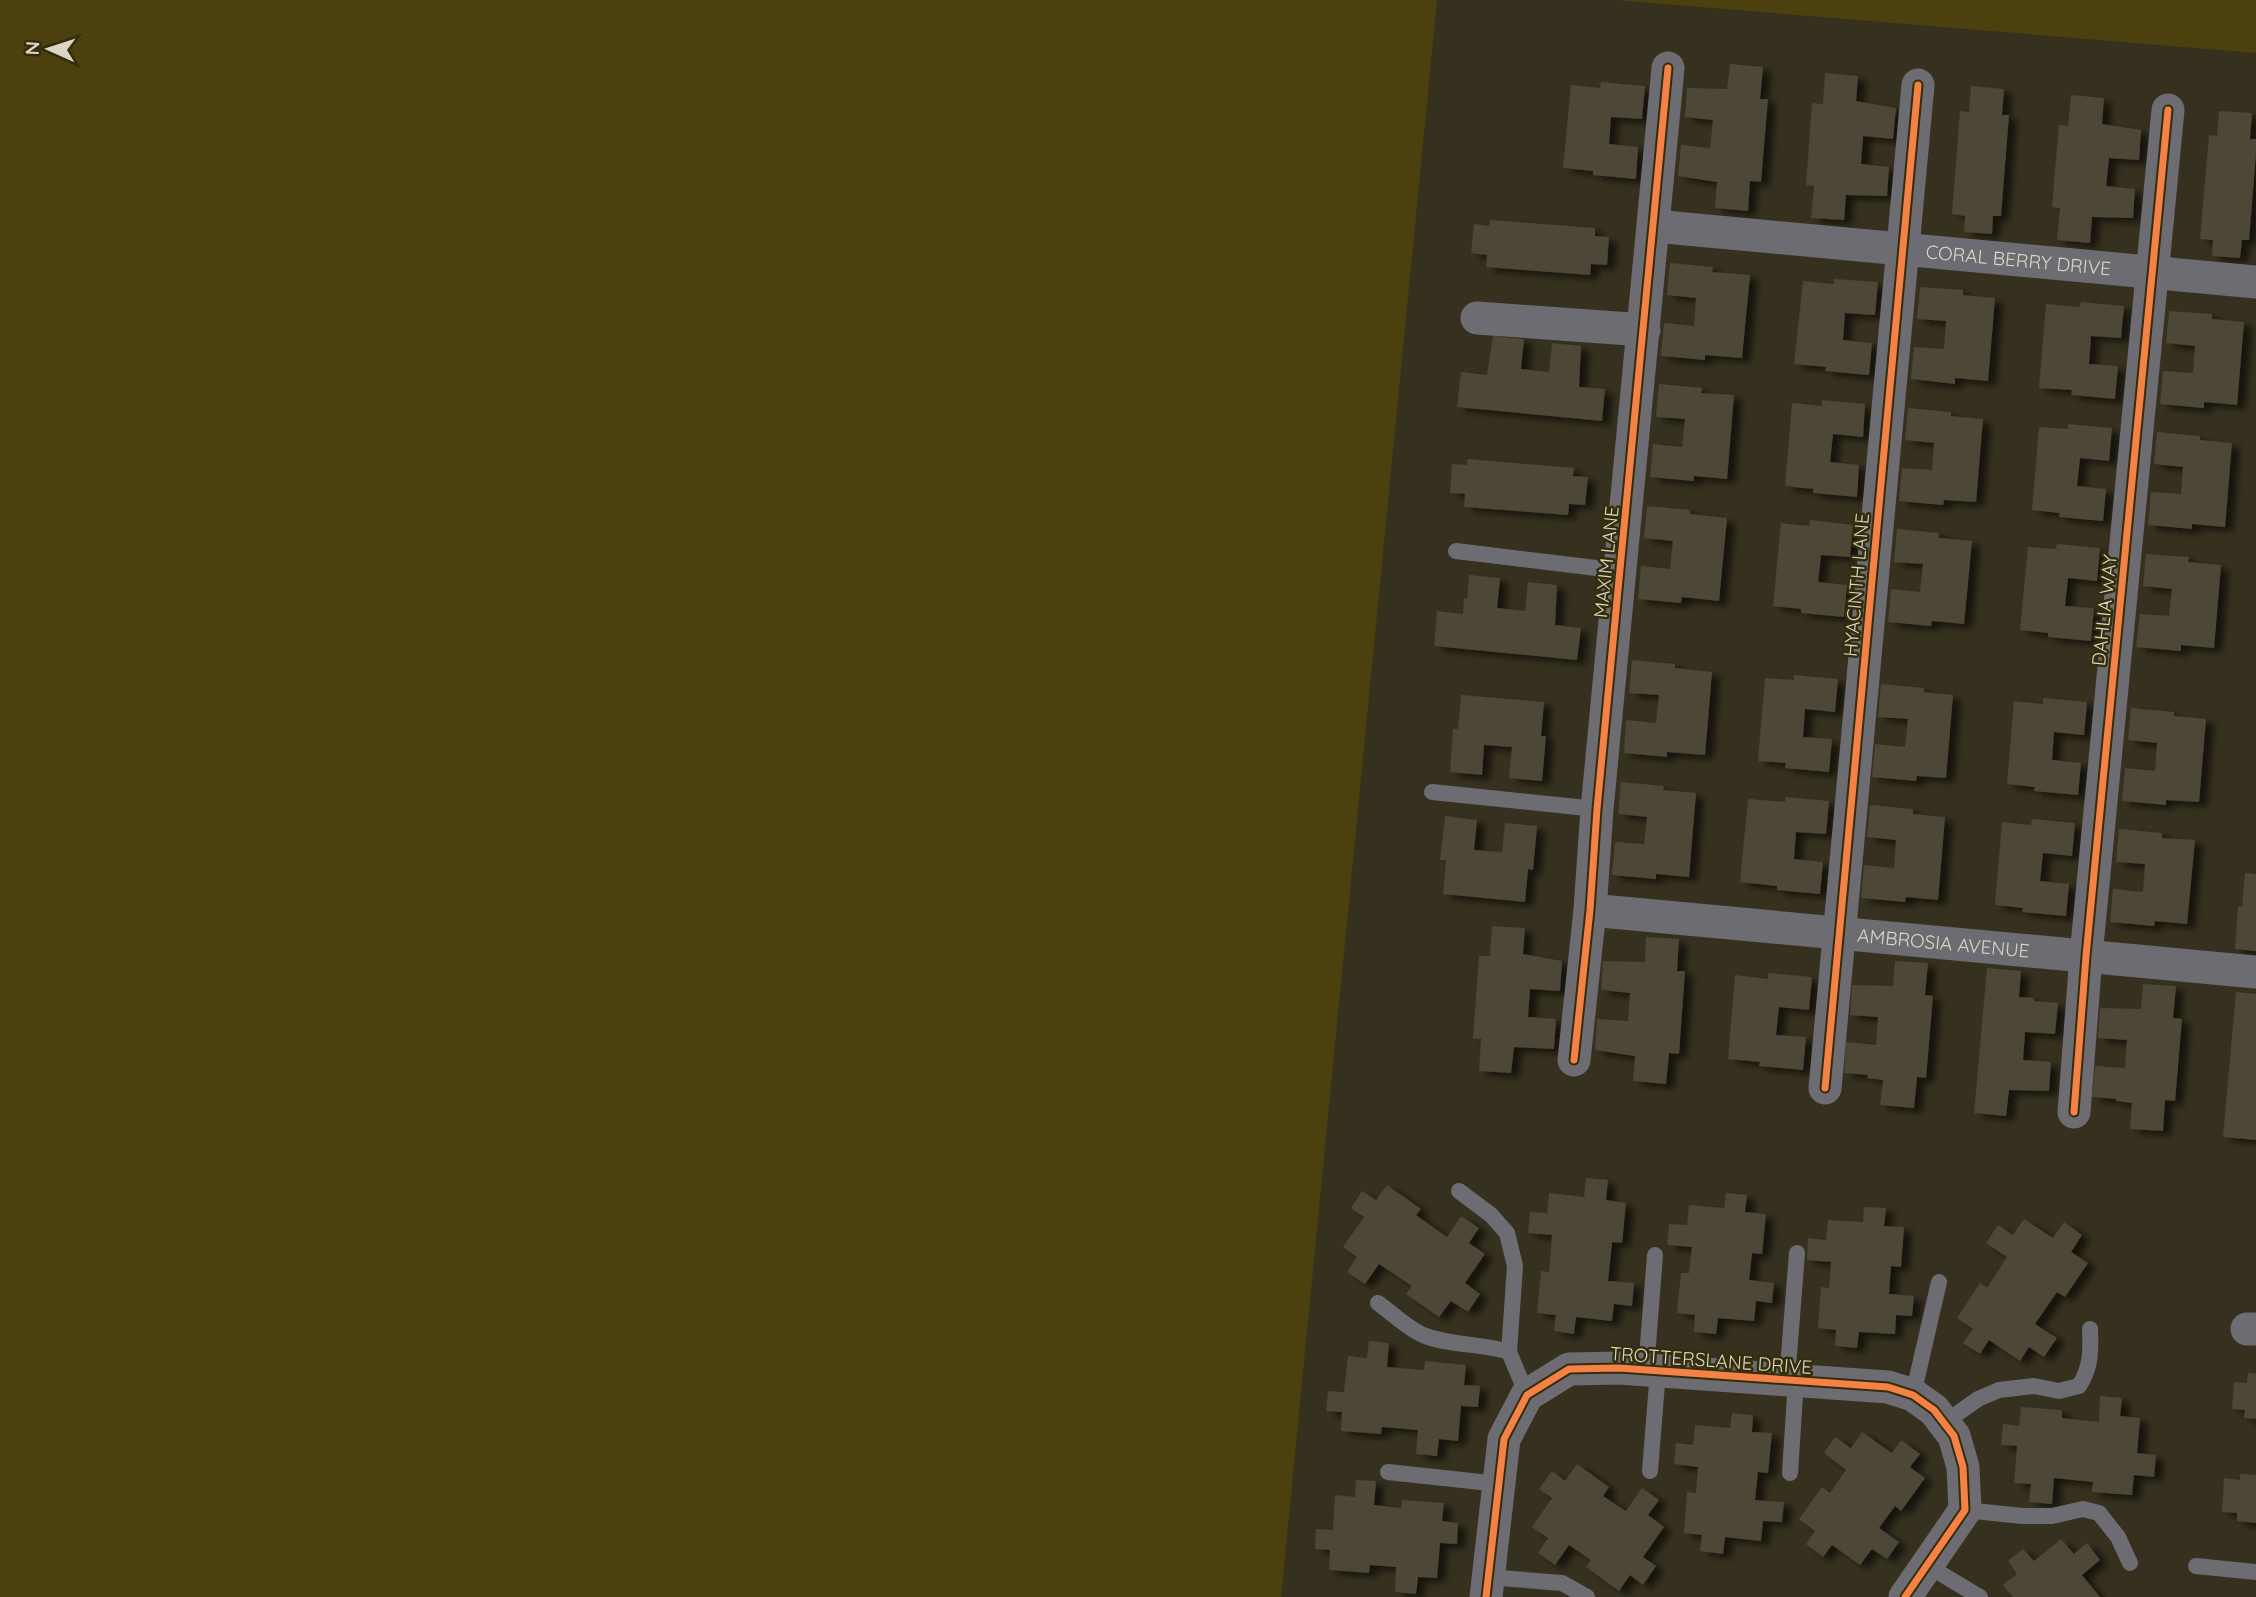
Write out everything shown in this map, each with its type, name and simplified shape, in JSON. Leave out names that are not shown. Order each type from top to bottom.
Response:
[{"type":"street","name":"MAXIM LANE","points":[[1574,1059],[1668,68]]},
{"type":"street","name":"HYACINTH LANE","points":[[1825,1088],[1919,85]]},
{"type":"street","name":"DAHLIA WAY","points":[[2074,1112],[2086,956],[2168,110]]},
{"type":"street","name":"CORAL BERRY DRIVE","points":[[1654,226],[2256,282]]},
{"type":"street","points":[[1477,318],[1644,330]]},
{"type":"street","name":"AMBROSIA AVENUE","points":[[1590,910],[2256,972]]},
{"type":"street","name":"TROTTERSLANE DRIVE","points":[[1527,1395],[1569,1369],[1652,1370],[1888,1387],[1930,1409]]},
{"type":"street","points":[[1487,1587],[1504,1439],[1527,1395]]},
{"type":"street","points":[[1905,1597],[1965,1510],[1963,1467],[1954,1436],[1930,1409]]},
{"type":"lane","points":[[1456,551],[1620,571]]},
{"type":"lane","points":[[1432,792],[1597,809]]},
{"type":"lane","points":[[1459,1191],[1491,1215],[1507,1233],[1515,1266],[1509,1352],[1527,1395]]},
{"type":"lane","points":[[1790,1473],[1797,1254]]},
{"type":"lane","points":[[1650,1471],[1655,1255]]},
{"type":"lane","points":[[1939,1282],[1930,1409],[1978,1399],[1999,1390],[2034,1386],[2059,1391],[2079,1386],[2088,1373],[2090,1329]]},
{"type":"lane","points":[[1378,1303],[1422,1334],[1509,1352]]},
{"type":"lane","points":[[1388,1472],[1499,1484]]},
{"type":"lane","points":[[1965,1510],[2022,1516],[2052,1516],[2083,1509],[2099,1513],[2118,1537],[2130,1563]]},
{"type":"lane","points":[[1928,1566],[1980,1597]]},
{"type":"lane","points":[[2196,1566],[2256,1572]]},
{"type":"lane","points":[[1487,1587],[1562,1583],[1587,1597]]},
{"type":"shaded area","points":[[0,0],[1437,0],[1281,1597],[0,1597]]},
{"type":"shaded area","points":[[1616,0],[2256,0],[2256,53]]},
{"type":"building","points":[[1730,64],[1763,67],[1760,99],[1768,99],[1761,182],[1750,181],[1748,211],[1715,208],[1717,182],[1678,176],[1681,145],[1710,148],[1713,120],[1685,117],[1687,88],[1727,89]]},
{"type":"building","points":[[1825,73],[1858,76],[1856,101],[1896,108],[1893,139],[1863,136],[1861,164],[1889,167],[1887,196],[1846,195],[1844,220],[1811,218],[1814,186],[1806,185],[1812,103],[1823,104]]},
{"type":"building","points":[[1601,82],[1645,86],[1642,119],[1611,117],[1609,144],[1638,147],[1636,179],[1593,175],[1593,171],[1563,168],[1571,85],[1600,88]]},
{"type":"building","points":[[1971,86],[2004,89],[2002,115],[2009,115],[2001,216],[1993,216],[1992,234],[1964,232],[1965,216],[1952,214],[1960,111],[1969,112]]},
{"type":"building","points":[[2071,95],[2104,98],[2102,124],[2141,130],[2139,160],[2109,158],[2106,186],[2135,189],[2133,218],[2092,217],[2090,243],[2057,240],[2060,208],[2052,207],[2059,125],[2068,126]]},
{"type":"building","points":[[2219,111],[2252,113],[2250,139],[2256,139],[2249,240],[2242,240],[2240,258],[2212,256],[2213,240],[2200,239],[2209,135],[2217,136]]},
{"type":"building","points":[[1490,220],[1595,228],[1595,236],[1609,237],[1607,265],[1591,264],[1590,275],[1486,267],[1487,255],[1471,253],[1474,224],[1489,226]]},
{"type":"building","points":[[1670,263],[1713,267],[1712,272],[1750,275],[1742,358],[1705,355],[1705,360],[1661,356],[1664,323],[1694,326],[1696,298],[1667,295]]},
{"type":"building","points":[[1834,279],[1878,282],[1875,315],[1845,313],[1843,340],[1872,343],[1869,375],[1825,371],[1826,367],[1794,364],[1803,281],[1834,284]]},
{"type":"building","points":[[1920,287],[1963,290],[1963,295],[1995,298],[1988,381],[1955,378],[1955,384],[1911,379],[1914,347],[1944,349],[1946,321],[1917,319]]},
{"type":"building","points":[[2081,302],[2124,306],[2121,338],[2091,336],[2089,364],[2118,366],[2115,399],[2071,395],[2072,390],[2039,388],[2046,304],[2080,307]]},
{"type":"building","points":[[2169,311],[2212,314],[2212,319],[2244,322],[2237,405],[2204,402],[2204,408],[2160,404],[2163,371],[2193,373],[2195,346],[2166,343]]},
{"type":"building","points":[[1493,336],[1524,339],[1521,369],[1549,372],[1552,343],[1581,346],[1579,387],[1605,389],[1602,421],[1457,407],[1461,372],[1487,375]]},
{"type":"building","points":[[1659,384],[1702,388],[1701,393],[1734,395],[1727,479],[1694,476],[1694,481],[1650,477],[1653,444],[1682,447],[1685,419],[1656,417]]},
{"type":"building","points":[[1822,400],[1865,404],[1863,437],[1833,434],[1830,462],[1859,465],[1857,497],[1813,493],[1813,489],[1785,486],[1792,403],[1822,406]]},
{"type":"building","points":[[1908,408],[1951,412],[1951,416],[1983,419],[1976,502],[1944,500],[1943,505],[1899,501],[1902,468],[1932,470],[1934,443],[1905,440]]},
{"type":"building","points":[[2068,424],[2112,428],[2109,461],[2080,458],[2077,486],[2106,489],[2103,521],[2059,517],[2060,513],[2032,510],[2039,427],[2068,429]]},
{"type":"building","points":[[2157,432],[2200,436],[2200,440],[2232,443],[2225,527],[2192,524],[2192,529],[2148,525],[2151,492],[2181,494],[2183,467],[2154,464]]},
{"type":"building","points":[[1468,459],[1574,468],[1573,476],[1588,477],[1585,505],[1569,504],[1568,515],[1464,507],[1465,494],[1450,493],[1452,464],[1467,465]]},
{"type":"building","points":[[1647,506],[1690,510],[1690,514],[1727,518],[1719,601],[1682,597],[1681,603],[1638,599],[1641,566],[1670,569],[1673,541],[1644,538]]},
{"type":"building","points":[[1810,520],[1853,525],[1850,557],[1821,555],[1818,582],[1847,585],[1844,617],[1801,613],[1801,609],[1773,606],[1781,523],[1809,526]]},
{"type":"building","points":[[1897,529],[1939,533],[1939,538],[1972,541],[1964,624],[1932,621],[1931,626],[1888,622],[1891,589],[1920,592],[1923,564],[1894,562]]},
{"type":"building","points":[[2057,544],[2100,548],[2097,581],[2068,578],[2065,606],[2094,608],[2091,641],[2048,637],[2048,633],[2020,630],[2028,547],[2056,549]]},
{"type":"building","points":[[2146,554],[2189,557],[2188,562],[2221,565],[2214,648],[2181,645],[2181,651],[2136,647],[2140,614],[2169,616],[2172,589],[2143,586]]},
{"type":"building","points":[[1469,575],[1500,578],[1497,608],[1525,611],[1528,582],[1557,585],[1555,625],[1581,628],[1577,660],[1434,646],[1437,611],[1463,614]]},
{"type":"building","points":[[1632,660],[1675,664],[1675,668],[1712,672],[1705,755],[1667,752],[1667,757],[1624,753],[1626,720],[1656,723],[1659,695],[1629,693]]},
{"type":"building","points":[[1794,675],[1838,679],[1835,712],[1805,709],[1803,737],[1832,739],[1829,772],[1785,768],[1786,763],[1758,761],[1765,678],[1794,680]]},
{"type":"building","points":[[1881,684],[1924,688],[1924,692],[1953,695],[1946,778],[1917,776],[1916,781],[1872,777],[1875,744],[1905,747],[1908,719],[1878,717]]},
{"type":"building","points":[[1461,695],[1544,702],[1541,736],[1546,736],[1542,781],[1509,778],[1512,747],[1484,745],[1482,775],[1450,772],[1453,729],[1458,729]]},
{"type":"building","points":[[2043,698],[2087,702],[2084,735],[2054,732],[2052,760],[2081,763],[2078,795],[2034,791],[2035,787],[2007,784],[2014,701],[2043,704]]},
{"type":"building","points":[[2131,708],[2174,712],[2174,716],[2206,719],[2199,802],[2166,800],[2166,805],[2122,801],[2125,768],[2155,771],[2157,743],[2128,740]]},
{"type":"building","points":[[1621,782],[1664,786],[1663,790],[1696,793],[1689,877],[1656,874],[1656,879],[1612,875],[1615,842],[1644,844],[1647,817],[1618,814]]},
{"type":"building","points":[[1785,797],[1829,801],[1826,834],[1796,832],[1794,859],[1823,862],[1820,894],[1777,890],[1777,886],[1740,882],[1748,799],[1785,802]]},
{"type":"building","points":[[1870,805],[1913,809],[1913,814],[1945,817],[1938,900],[1906,897],[1905,902],[1861,898],[1864,865],[1894,868],[1896,840],[1867,837]]},
{"type":"building","points":[[1445,816],[1477,820],[1474,850],[1502,852],[1505,823],[1537,826],[1533,870],[1528,869],[1525,902],[1443,894],[1446,860],[1440,860]]},
{"type":"building","points":[[2032,819],[2075,823],[2072,856],[2043,853],[2040,881],[2069,884],[2066,916],[2022,912],[2023,908],[1995,905],[2002,822],[2031,825]]},
{"type":"building","points":[[2119,829],[2162,833],[2162,838],[2195,840],[2187,924],[2155,921],[2154,926],[2110,922],[2113,889],[2143,892],[2145,864],[2116,862]]},
{"type":"building","points":[[2245,873],[2256,874],[2256,951],[2235,949],[2238,906],[2242,907]]},
{"type":"building","points":[[1492,926],[1525,928],[1523,954],[1562,961],[1560,991],[1530,989],[1528,1017],[1556,1019],[1554,1049],[1514,1047],[1511,1073],[1479,1071],[1481,1039],[1473,1038],[1479,956],[1490,956]]},
{"type":"building","points":[[1646,937],[1679,939],[1677,971],[1685,971],[1679,1054],[1669,1053],[1666,1084],[1633,1081],[1635,1056],[1595,1050],[1597,1019],[1628,1021],[1630,993],[1601,990],[1603,961],[1645,962]]},
{"type":"building","points":[[1895,961],[1928,963],[1925,995],[1933,996],[1926,1078],[1917,1077],[1914,1108],[1880,1105],[1883,1080],[1867,1078],[1868,1075],[1844,1073],[1846,1042],[1876,1045],[1878,1017],[1850,1015],[1852,985],[1893,986]]},
{"type":"building","points":[[1987,968],[2021,971],[2019,997],[2058,1003],[2055,1034],[2025,1032],[2023,1060],[2051,1062],[2049,1091],[2009,1090],[2006,1116],[1974,1113]]},
{"type":"building","points":[[1768,973],[1812,977],[1809,1010],[1779,1007],[1776,1035],[1806,1037],[1803,1070],[1759,1066],[1760,1062],[1728,1059],[1735,975],[1768,979]]},
{"type":"building","points":[[2143,984],[2176,986],[2173,1018],[2182,1019],[2175,1101],[2165,1100],[2163,1131],[2130,1129],[2132,1103],[2092,1097],[2095,1066],[2125,1068],[2127,1040],[2098,1038],[2100,1008],[2141,1009]]},
{"type":"building","points":[[2236,992],[2256,994],[2256,1140],[2223,1137]]},
{"type":"building","points":[[1586,1178],[1608,1180],[1606,1200],[1626,1203],[1622,1243],[1612,1242],[1608,1281],[1634,1283],[1632,1306],[1614,1304],[1612,1321],[1576,1317],[1574,1334],[1554,1331],[1556,1315],[1537,1313],[1541,1271],[1549,1272],[1552,1235],[1528,1233],[1530,1212],[1547,1213],[1549,1193],[1584,1197]]},
{"type":"building","points":[[1387,1185],[1421,1209],[1416,1215],[1447,1237],[1461,1216],[1479,1228],[1469,1243],[1485,1254],[1465,1283],[1480,1294],[1468,1312],[1451,1301],[1439,1317],[1406,1294],[1412,1286],[1379,1264],[1365,1284],[1347,1272],[1357,1257],[1343,1247],[1364,1217],[1351,1208],[1362,1191],[1376,1200]]},
{"type":"building","points":[[1726,1193],[1747,1195],[1745,1212],[1766,1214],[1762,1254],[1752,1253],[1749,1280],[1774,1283],[1772,1303],[1756,1301],[1754,1321],[1718,1318],[1716,1334],[1694,1332],[1695,1315],[1677,1313],[1681,1273],[1689,1273],[1692,1247],[1667,1245],[1669,1224],[1687,1225],[1689,1205],[1724,1208]]},
{"type":"building","points":[[1864,1207],[1886,1208],[1884,1226],[1904,1227],[1901,1267],[1891,1266],[1889,1294],[1914,1296],[1912,1316],[1896,1315],[1895,1334],[1859,1332],[1857,1348],[1835,1346],[1836,1330],[1818,1328],[1821,1287],[1829,1288],[1831,1262],[1807,1260],[1808,1238],[1826,1240],[1828,1220],[1863,1222]]},
{"type":"building","points":[[2024,1219],[2053,1238],[2064,1222],[2082,1235],[2071,1252],[2088,1263],[2065,1297],[2057,1292],[2035,1324],[2057,1338],[2044,1357],[2029,1347],[2020,1361],[1989,1340],[1980,1354],[1963,1343],[1973,1329],[1957,1318],[1980,1283],[1987,1288],[2007,1257],[1986,1243],[1998,1225],[2013,1235]]},
{"type":"building","points":[[1369,1341],[1389,1343],[1387,1367],[1424,1370],[1425,1361],[1466,1365],[1464,1385],[1480,1386],[1478,1407],[1461,1406],[1458,1441],[1439,1439],[1437,1456],[1416,1454],[1418,1430],[1382,1427],[1381,1434],[1341,1431],[1342,1412],[1326,1411],[1328,1391],[1344,1392],[1348,1356],[1367,1358]]},
{"type":"building","points":[[2248,1373],[2256,1374],[2256,1419],[2244,1418],[2245,1410],[2232,1409],[2234,1382],[2247,1383]]},
{"type":"building","points":[[2100,1396],[2122,1398],[2120,1416],[2140,1418],[2137,1453],[2156,1455],[2154,1477],[2134,1475],[2132,1495],[2092,1492],[2093,1482],[2054,1478],[2052,1504],[2029,1502],[2031,1484],[2014,1483],[2017,1446],[2001,1445],[2003,1424],[2019,1426],[2021,1407],[2062,1410],[2062,1418],[2099,1422]]},
{"type":"building","points":[[1732,1413],[1753,1415],[1752,1432],[1772,1433],[1768,1473],[1758,1472],[1755,1500],[1784,1502],[1782,1522],[1763,1521],[1761,1541],[1725,1537],[1723,1554],[1700,1551],[1702,1535],[1684,1533],[1687,1492],[1696,1493],[1698,1467],[1674,1464],[1676,1443],[1693,1445],[1695,1425],[1730,1428]]},
{"type":"building","points":[[1862,1432],[1892,1453],[1901,1440],[1920,1454],[1910,1467],[1925,1478],[1901,1511],[1895,1506],[1879,1528],[1899,1542],[1887,1559],[1872,1549],[1860,1565],[1832,1545],[1823,1557],[1806,1544],[1815,1531],[1799,1519],[1822,1487],[1830,1493],[1846,1470],[1824,1453],[1835,1437],[1851,1448]]},
{"type":"building","points":[[1577,1464],[1609,1487],[1603,1496],[1626,1511],[1642,1488],[1659,1500],[1648,1515],[1664,1527],[1643,1557],[1656,1566],[1643,1585],[1630,1575],[1619,1591],[1586,1567],[1591,1560],[1569,1545],[1555,1565],[1538,1553],[1548,1538],[1532,1527],[1552,1498],[1539,1489],[1552,1471],[1565,1481]]},
{"type":"building","points":[[2240,1474],[2256,1475],[2256,1523],[2237,1521],[2237,1513],[2222,1512],[2224,1478],[2240,1480]]},
{"type":"building","points":[[1356,1480],[1376,1481],[1374,1505],[1401,1508],[1402,1500],[1444,1503],[1442,1521],[1458,1523],[1457,1544],[1440,1543],[1437,1578],[1418,1577],[1416,1594],[1395,1592],[1396,1567],[1370,1565],[1369,1573],[1329,1570],[1330,1550],[1315,1549],[1316,1529],[1333,1530],[1335,1495],[1355,1497]]},
{"type":"building","points":[[2061,1539],[2074,1554],[2087,1543],[2100,1560],[2082,1575],[2100,1597],[2013,1597],[2003,1585],[2017,1574],[2008,1561],[2023,1549],[2034,1561]]},
{"type":"cycle path","points":[[1574,1060],[1668,68]]},
{"type":"cycle path","points":[[1825,1088],[1918,85]]},
{"type":"cycle path","points":[[2074,1112],[2086,956],[2168,110]]},
{"type":"cycle path","points":[[1486,1597],[1504,1439],[1527,1395],[1569,1369],[1619,1368],[1888,1387],[1913,1395],[1934,1410],[1954,1436],[1963,1467],[1965,1510],[1905,1597]]}]
